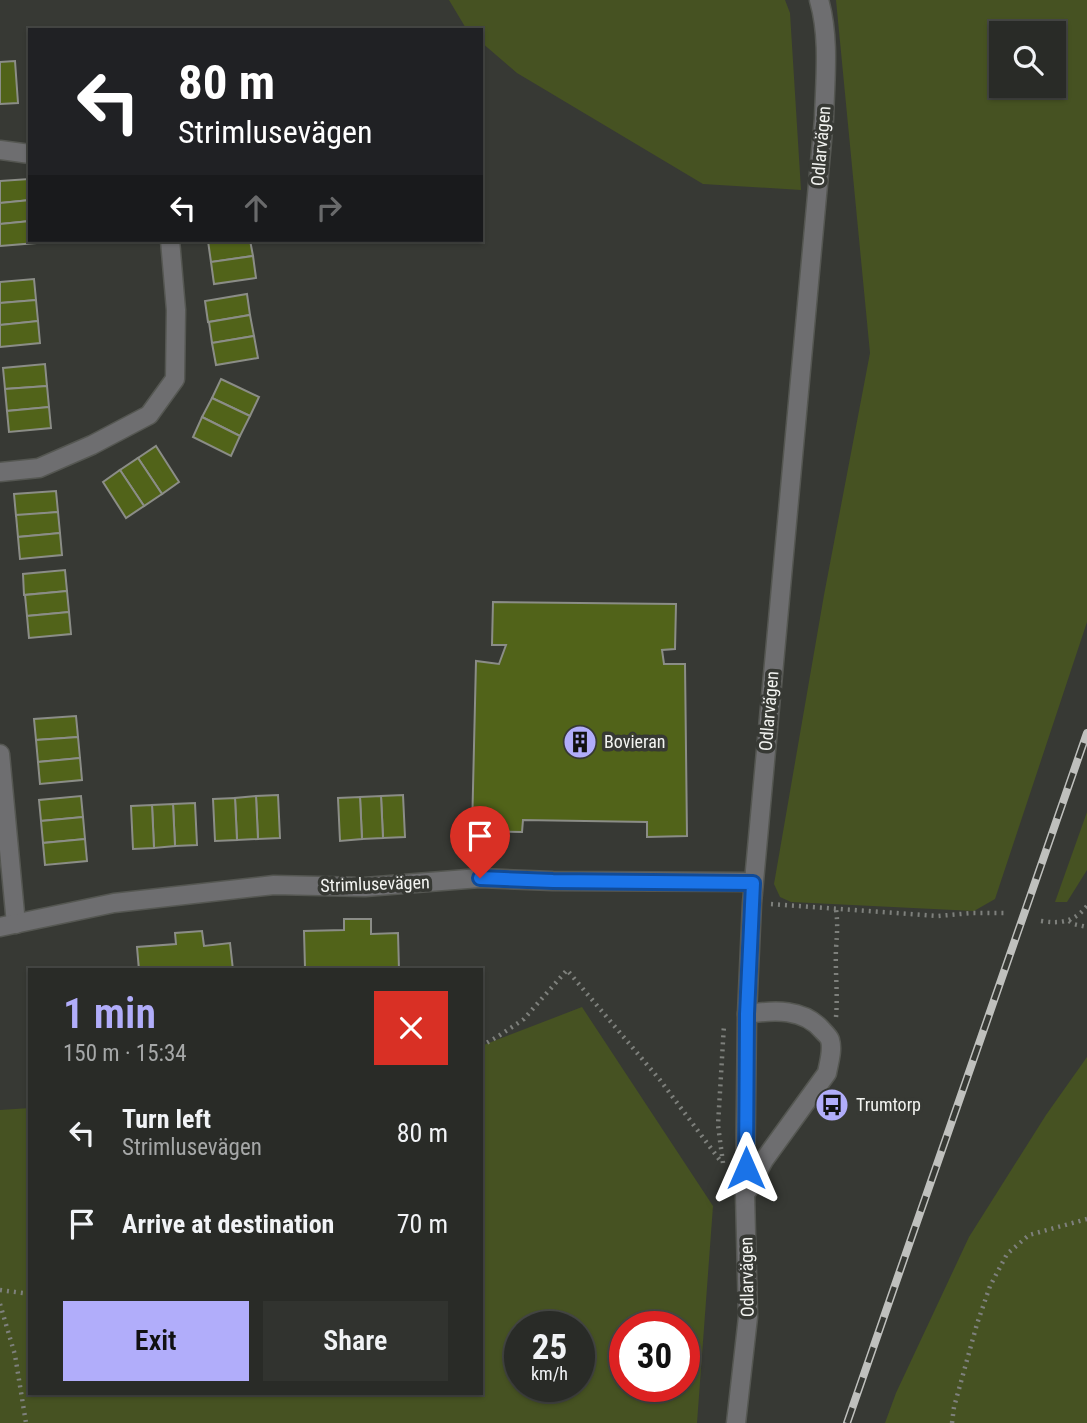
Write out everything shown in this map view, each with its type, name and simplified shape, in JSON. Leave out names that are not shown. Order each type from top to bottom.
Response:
[{"type":"street","name":"Odlarvägen","points":[[736,1423],[748,1317],[747,1014],[753,883],[824,119],[826,50],[819,0]]},
{"type":"street","points":[[0,150],[28,153]]},
{"type":"street","points":[[0,472],[39,468],[92,445],[149,415],[175,379],[176,310],[170,242]]},
{"type":"street","points":[[0,754],[8,926]]},
{"type":"street","name":"Strimlusevägen","points":[[8,926],[114,903],[274,885],[365,887],[480,878],[753,883]]},
{"type":"street","points":[[746,1194],[764,1160],[827,1073],[831,1057],[830,1038],[815,1021],[771,1010],[747,1014]]},
{"type":"path","points":[[752,903],[938,916],[1007,913]]},
{"type":"path","points":[[1041,921],[1069,921],[1080,915],[1087,906]]},
{"type":"path","points":[[831,1057],[837,1002],[836,948],[839,934],[836,909]]},
{"type":"path","points":[[1069,921],[1087,927]]},
{"type":"path","points":[[483,1044],[524,1019],[566,970],[660,1080],[723,1164]]},
{"type":"path","points":[[952,1423],[977,1324],[990,1286],[1007,1254],[1030,1235],[1087,1219]]},
{"type":"path","points":[[0,1290],[28,1294]]},
{"type":"path","points":[[0,1304],[15,1355],[26,1423]]},
{"type":"green space","points":[[449,0],[785,0],[790,13],[801,190],[703,184],[517,73],[483,44],[483,28],[466,28]]},
{"type":"green space","points":[[836,0],[1087,0],[1087,622],[995,899],[974,911],[791,902],[780,897],[774,884],[824,595],[870,353]]},
{"type":"green space","points":[[1087,812],[1087,870],[1067,902],[1055,902]]},
{"type":"green space","points":[[582,1007],[713,1206],[700,1382],[700,1311],[609,1311],[609,1402],[699,1402],[697,1423],[0,1423],[0,1110],[28,1108],[28,1395],[483,1395],[483,1045]]},
{"type":"green space","points":[[1087,1057],[1087,1423],[885,1423],[896,1393],[969,1237],[1046,1115]]},
{"type":"building","points":[[15,61],[18,103],[0,104],[0,62]]},
{"type":"building","points":[[28,179],[28,200],[0,203],[0,181]]},
{"type":"building","points":[[28,200],[28,221],[0,224],[0,203]]},
{"type":"building","points":[[28,221],[28,242],[36,243],[0,246],[0,224]]},
{"type":"building","points":[[208,242],[250,242],[253,256],[211,262]]},
{"type":"building","points":[[253,256],[256,278],[214,284],[211,262]]},
{"type":"building","points":[[34,279],[36,300],[0,303],[0,282]]},
{"type":"building","points":[[247,294],[250,315],[208,322],[205,301]]},
{"type":"building","points":[[36,300],[38,321],[0,325],[0,303]]},
{"type":"building","points":[[250,315],[254,336],[212,343],[209,322]]},
{"type":"building","points":[[38,321],[40,343],[0,347],[0,325]]},
{"type":"building","points":[[254,336],[258,358],[216,365],[212,343]]},
{"type":"building","points":[[45,364],[47,386],[5,389],[3,368]]},
{"type":"building","points":[[221,379],[259,397],[250,416],[212,398]]},
{"type":"building","points":[[47,386],[49,407],[7,411],[5,389]]},
{"type":"building","points":[[212,398],[250,416],[240,436],[202,417]]},
{"type":"building","points":[[49,407],[51,428],[9,432],[7,411]]},
{"type":"building","points":[[202,417],[240,436],[231,456],[193,437]]},
{"type":"building","points":[[156,446],[179,482],[162,494],[138,458]]},
{"type":"building","points":[[138,458],[162,494],[144,506],[120,470]]},
{"type":"building","points":[[120,470],[144,506],[126,518],[103,482]]},
{"type":"building","points":[[56,491],[58,512],[16,516],[14,494]]},
{"type":"building","points":[[58,512],[60,533],[18,537],[16,515]]},
{"type":"building","points":[[60,533],[62,555],[20,559],[18,537]]},
{"type":"building","points":[[65,570],[67,591],[24,595],[23,574]]},
{"type":"building","points":[[67,591],[69,612],[27,616],[25,595]]},
{"type":"building","name":"Bovieran","points":[[493,602],[676,604],[675,649],[662,650],[664,664],[685,664],[687,836],[647,837],[647,822],[523,820],[522,832],[472,831],[476,661],[499,664],[506,645],[492,645]]},
{"type":"building","points":[[69,612],[71,634],[29,638],[27,616]]},
{"type":"building","points":[[76,716],[78,737],[36,740],[34,719]]},
{"type":"building","points":[[78,737],[80,758],[38,762],[36,740]]},
{"type":"building","points":[[80,758],[82,780],[40,784],[38,762]]},
{"type":"building","points":[[278,795],[280,838],[258,839],[256,796]]},
{"type":"building","points":[[403,795],[405,837],[383,838],[381,796]]},
{"type":"building","points":[[81,796],[83,817],[41,821],[39,800]]},
{"type":"building","points":[[256,796],[258,839],[237,840],[235,798]]},
{"type":"building","points":[[381,796],[383,838],[362,839],[360,797]]},
{"type":"building","points":[[360,797],[362,839],[340,841],[338,798]]},
{"type":"building","points":[[235,798],[237,840],[215,841],[213,799]]},
{"type":"building","points":[[195,803],[197,845],[175,846],[173,804]]},
{"type":"building","points":[[173,804],[175,846],[154,848],[152,805]]},
{"type":"building","points":[[152,805],[154,848],[133,849],[131,806]]},
{"type":"building","points":[[83,817],[85,839],[43,843],[41,821]]},
{"type":"building","points":[[85,839],[87,861],[45,865],[43,843]]},
{"type":"building","points":[[344,919],[371,919],[371,934],[398,933],[399,968],[305,968],[304,931],[344,930]]},
{"type":"building","points":[[202,931],[204,946],[230,943],[233,968],[139,968],[137,947],[176,944],[175,933]]},
{"type":"railway","points":[[847,1423],[1087,733]]},
{"type":"place","name":"Bovieran","points":[[580,742]]},
{"type":"place","name":"Trumtorp","points":[[832,1105]]},
{"type":"route","points":[[480,878],[753,883],[747,1014],[746,1168]]}]
